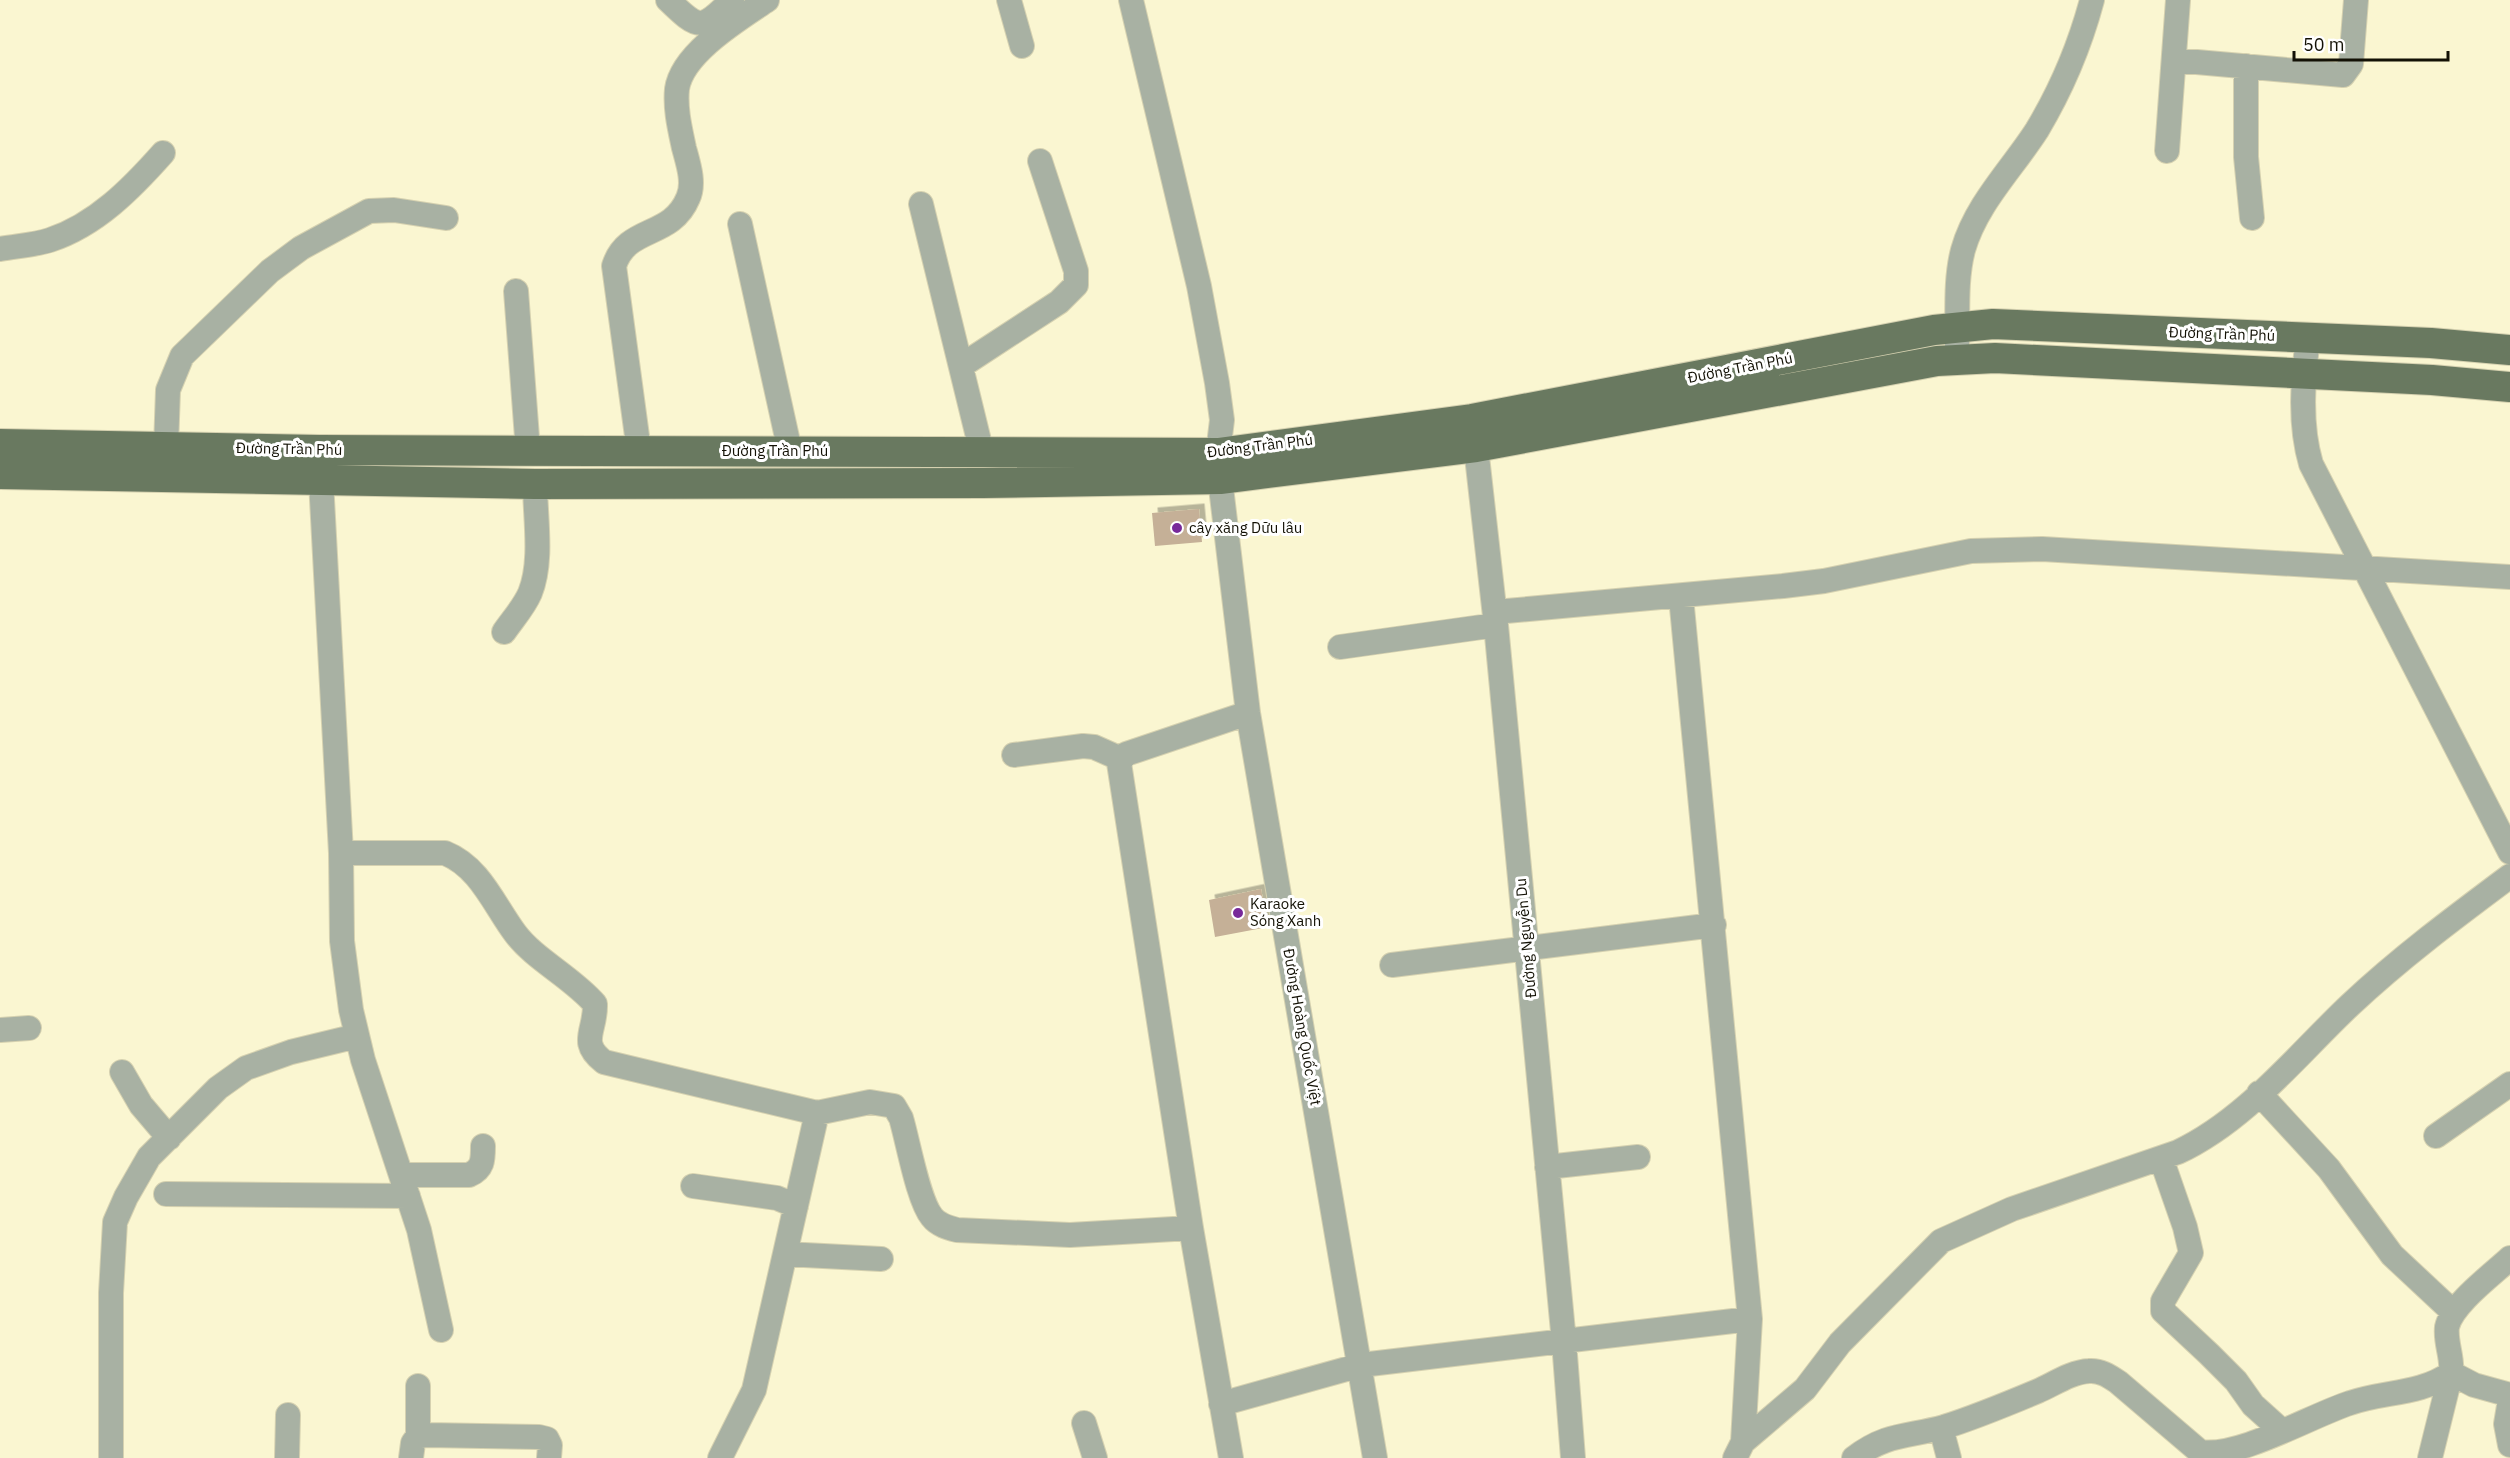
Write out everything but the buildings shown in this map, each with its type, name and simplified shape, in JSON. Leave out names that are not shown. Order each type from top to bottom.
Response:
[{"type":"main road","name":"Đường Trần Phú","points":[[1474,433],[1934,330],[1993,324],[2308,338],[2510,350]]},
{"type":"main road","name":"Đường Trần Phú","points":[[0,474],[535,484],[983,483],[1219,466],[1474,433],[1908,366],[1995,358],[2432,380],[2510,387]]},
{"type":"main road","name":"Đường Trần Phú","points":[[0,444],[320,450],[982,453],[1219,466]]},
{"type":"street","points":[[668,0],[689,21],[700,24],[715,17],[732,0]]},
{"type":"street","points":[[639,451],[614,266],[618,254],[629,242],[671,223],[682,211],[690,195],[690,177],[678,117],[678,88],[687,66],[696,53],[767,0]]},
{"type":"street","points":[[1009,0],[1022,46]]},
{"type":"street","name":"Đường Hoàng Quốc Việt","points":[[1131,0],[1201,296],[1222,420],[1219,466],[1248,713],[1375,1458]]},
{"type":"street","points":[[1956,360],[1960,267],[1970,231],[2004,174],[2036,132],[2059,90],[2092,0]]},
{"type":"street","points":[[2168,151],[2178,0]]},
{"type":"street","points":[[2174,60],[2343,75],[2352,64],[2356,0]]},
{"type":"street","points":[[2246,66],[2246,157],[2252,218]]},
{"type":"street","points":[[0,249],[47,241],[76,229],[133,187],[163,153]]},
{"type":"street","points":[[961,366],[1059,302],[1076,285],[1076,271],[1040,161]]},
{"type":"street","points":[[921,204],[982,453]]},
{"type":"street","points":[[166,447],[168,390],[182,356],[270,272],[302,248],[369,211],[394,210],[446,218]]},
{"type":"street","points":[[741,224],[790,451]]},
{"type":"street","points":[[516,291],[528,451]]},
{"type":"street","points":[[2308,338],[2303,374],[2306,448],[2310,464],[2510,852]]},
{"type":"street","name":"Đường Nguyễn Du","points":[[1474,433],[1495,619],[1527,950],[1573,1458]]},
{"type":"street","points":[[320,450],[341,853],[342,941],[351,1010],[357,1036],[405,1185],[441,1330]]},
{"type":"street","points":[[504,632],[524,605],[533,585],[536,551],[535,484]]},
{"type":"street","points":[[1340,647],[1495,619],[1824,581],[1971,551],[2042,549],[2510,577]]},
{"type":"street","points":[[1681,597],[1750,1319],[1739,1450]]},
{"type":"street","points":[[1231,1458],[1191,1228],[1119,768],[1121,759],[1126,754],[1248,713]]},
{"type":"street","points":[[1014,755],[1075,746],[1095,747],[1121,759]]},
{"type":"street","points":[[341,853],[445,854],[455,858],[489,891],[516,935],[595,1004],[588,1043],[592,1053],[604,1062],[817,1113],[870,1102],[885,1102],[894,1106],[901,1118],[924,1202],[932,1218],[957,1230],[1070,1235],[1191,1228]]},
{"type":"street","points":[[1739,1450],[1804,1389],[1839,1343],[1941,1241],[2012,1209],[2161,1158],[2203,1140],[2259,1093],[2350,1005],[2415,947],[2510,876]]},
{"type":"street","points":[[1392,965],[1714,925]]},
{"type":"street","points":[[0,1030],[29,1028]]},
{"type":"street","points":[[98,1458],[111,1446],[111,1293],[115,1222],[126,1197],[149,1157],[218,1088],[246,1068],[291,1052],[357,1036]]},
{"type":"street","points":[[122,1072],[141,1105],[168,1138]]},
{"type":"street","points":[[2436,1136],[2510,1084]]},
{"type":"street","points":[[2259,1093],[2329,1169],[2392,1255],[2453,1312]]},
{"type":"street","points":[[720,1458],[754,1390],[817,1113]]},
{"type":"street","points":[[166,1194],[405,1185],[477,1172],[483,1164],[483,1146]]},
{"type":"street","points":[[1547,1167],[1638,1157]]},
{"type":"street","points":[[2161,1158],[2188,1235],[2191,1253],[2163,1301],[2163,1311],[2216,1360],[2236,1381],[2253,1405],[2282,1431]]},
{"type":"street","points":[[693,1186],[777,1198],[796,1206]]},
{"type":"street","points":[[785,1254],[881,1259]]},
{"type":"street","points":[[2430,1458],[2451,1373],[2452,1362],[2447,1327],[2453,1312],[2510,1258]]},
{"type":"street","points":[[1221,1404],[1360,1365],[1750,1319]]},
{"type":"street","points":[[1854,1458],[1872,1444],[1896,1436],[1941,1428],[1980,1415],[2070,1375],[2090,1370],[2106,1373],[2200,1452],[2211,1455],[2232,1453],[2351,1402],[2423,1388],[2437,1383],[2451,1373]]},
{"type":"street","points":[[2451,1373],[2474,1385],[2510,1395]]},
{"type":"street","points":[[418,1386],[415,1447],[539,1437],[547,1439],[550,1445],[549,1458]]},
{"type":"street","points":[[2510,1400],[2506,1424],[2510,1445]]},
{"type":"street","points":[[287,1458],[288,1414]]},
{"type":"street","points":[[1084,1423],[1095,1458]]},
{"type":"street","points":[[1941,1428],[1949,1458]]},
{"type":"place","name":"cây xăng Dữu lâu","points":[[1177,528]]},
{"type":"place","name":"Karaoke Sóng Xanh","points":[[1238,913]]}]
